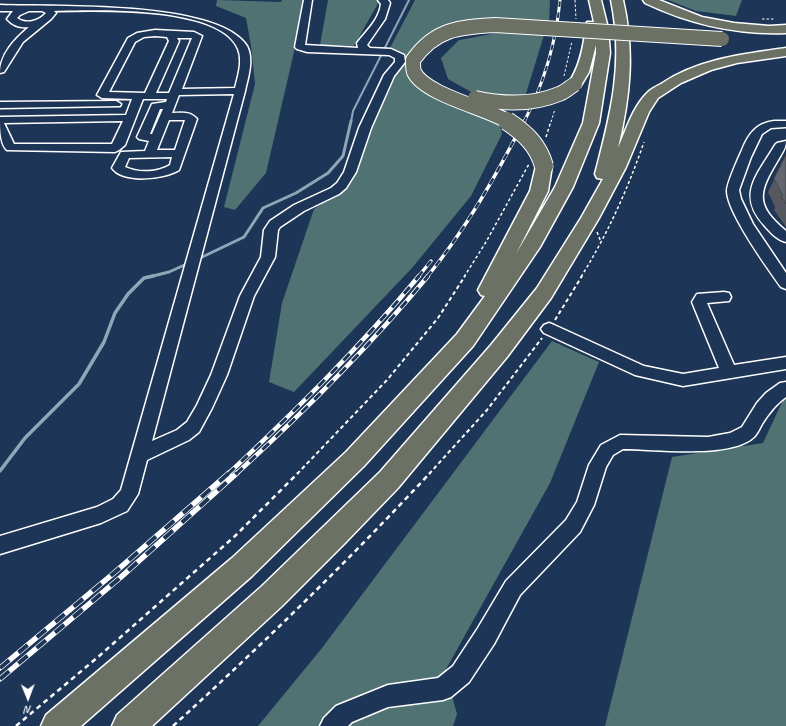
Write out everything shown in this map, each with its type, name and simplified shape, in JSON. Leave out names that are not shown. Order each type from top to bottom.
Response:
[{"type":"highway","points":[[590,0],[592,27],[580,78],[569,82],[559,94],[534,101],[502,102],[484,100],[457,94],[431,77],[426,70],[426,56],[430,49],[446,39],[460,34],[480,31],[502,30],[725,43],[774,46],[786,44]]},
{"type":"highway","points":[[57,726],[242,567],[323,490],[388,424],[466,340],[531,247],[564,188],[591,123],[603,53],[602,34],[595,0]]},
{"type":"highway","points":[[590,218],[616,125],[622,89],[625,54],[621,14],[617,0]]},
{"type":"highway","points":[[649,0],[690,17],[721,24],[747,28],[786,29]]},
{"type":"highway","points":[[388,424],[489,289],[539,191],[537,164],[540,152],[529,136],[503,118],[439,94],[420,79],[413,69],[414,59],[419,49],[440,33],[482,26],[530,27],[725,43],[786,38]]},
{"type":"highway","points":[[128,726],[272,596],[335,535],[389,480],[499,351],[544,293],[590,218],[618,167],[641,112],[653,95],[676,80],[706,67],[786,52]]},
{"type":"street","points":[[140,455],[182,435],[193,426],[204,408],[219,375],[247,296],[268,257],[271,230],[275,224],[299,208],[335,191],[342,185],[350,172],[364,128],[377,100],[389,75],[400,62],[400,57],[391,52],[307,49],[300,47],[308,0]]},
{"type":"street","points":[[368,50],[362,46],[362,43],[376,26],[386,9],[386,3],[382,0]]},
{"type":"street","points":[[0,8],[165,10],[186,13],[216,24],[236,38],[242,46],[246,63],[240,91],[129,494],[120,505],[101,514],[0,545]]},
{"type":"street","points":[[0,70],[19,40],[51,13],[47,9],[42,8]]},
{"type":"street","points":[[0,11],[14,21],[25,24],[87,8]]},
{"type":"street","points":[[19,40],[12,18],[15,14],[29,9]]},
{"type":"street","points":[[141,99],[102,95],[131,40],[136,36],[145,34],[194,35],[197,38],[150,154]]},
{"type":"street","points":[[0,126],[8,146],[11,148],[110,149],[119,145],[129,118],[174,40],[171,35]]},
{"type":"street","points":[[0,105],[141,99],[240,91]]},
{"type":"street","points":[[156,138],[143,137],[156,106],[173,97]]},
{"type":"street","points":[[165,117],[190,117],[178,159],[172,169],[160,173],[128,174],[118,168],[125,155],[150,154],[178,159]]},
{"type":"street","points":[[0,120],[129,118]]},
{"type":"street","points":[[786,124],[772,123],[760,128],[754,137],[734,190],[734,198],[786,284]]},
{"type":"street","points":[[786,144],[781,145],[763,175],[756,195],[758,206],[767,220],[786,238]]},
{"type":"street","points":[[724,297],[702,298],[699,302],[729,372]]},
{"type":"street","points":[[549,329],[640,371],[684,380],[786,363]]},
{"type":"street","points":[[332,726],[344,714],[388,696],[443,689],[461,674],[486,636],[513,588],[573,526],[584,505],[598,466],[608,450],[620,442],[708,444],[733,440],[748,432],[763,408],[772,398],[786,388]]},
{"type":"path","points":[[575,0],[575,25]]},
{"type":"path","points":[[569,82],[573,38]]},
{"type":"path","points":[[546,138],[555,107]]},
{"type":"path","points":[[16,726],[98,657],[235,536],[319,452],[387,380],[438,318],[537,164]]},
{"type":"green space","points":[[217,0],[281,2],[282,0],[306,0],[266,173],[235,210],[224,207],[255,84],[246,18],[216,6]]},
{"type":"green space","points":[[328,0],[380,0],[354,46],[320,45]]},
{"type":"green space","points":[[415,0],[550,0],[549,23],[503,21],[415,48],[415,78],[499,120],[502,134],[471,196],[412,268],[294,392],[269,382],[282,303],[314,209],[349,184],[386,85],[403,61],[399,52],[390,48]]},
{"type":"green space","points":[[668,0],[742,0],[736,16],[696,11]]},
{"type":"green space","points":[[497,33],[544,35],[525,97],[498,96],[471,92],[448,79],[441,58],[459,40]]},
{"type":"green space","points":[[552,341],[599,362],[550,483],[445,671],[457,714],[453,726],[258,726],[322,648]]},
{"type":"green space","points":[[786,398],[786,726],[605,726],[672,457],[763,443],[783,400]]},
{"type":"building","points":[[786,155],[786,204],[774,179]]},
{"type":"waterway","points":[[351,122],[353,111],[409,0]]},
{"type":"waterway","points":[[196,260],[244,237],[263,208],[296,193],[328,173],[343,156],[351,121]]},
{"type":"waterway","points":[[153,276],[169,272],[189,263]]},
{"type":"waterway","points":[[0,471],[25,438],[79,384],[104,342],[115,313],[128,294],[144,278],[153,276]]},
{"type":"waterway","points":[[149,277],[153,276]]},
{"type":"railway","points":[[524,122],[538,93],[548,62],[556,32],[560,0]]},
{"type":"railway","points":[[427,277],[455,240],[480,202],[524,121]]},
{"type":"railway","points":[[418,277],[431,261]]},
{"type":"railway","points":[[228,474],[326,378],[374,328],[419,276]]},
{"type":"railway","points":[[236,474],[286,427],[359,354],[428,276]]},
{"type":"railway","points":[[0,668],[114,573],[229,473]]},
{"type":"railway","points":[[0,679],[121,577],[237,473]]}]
